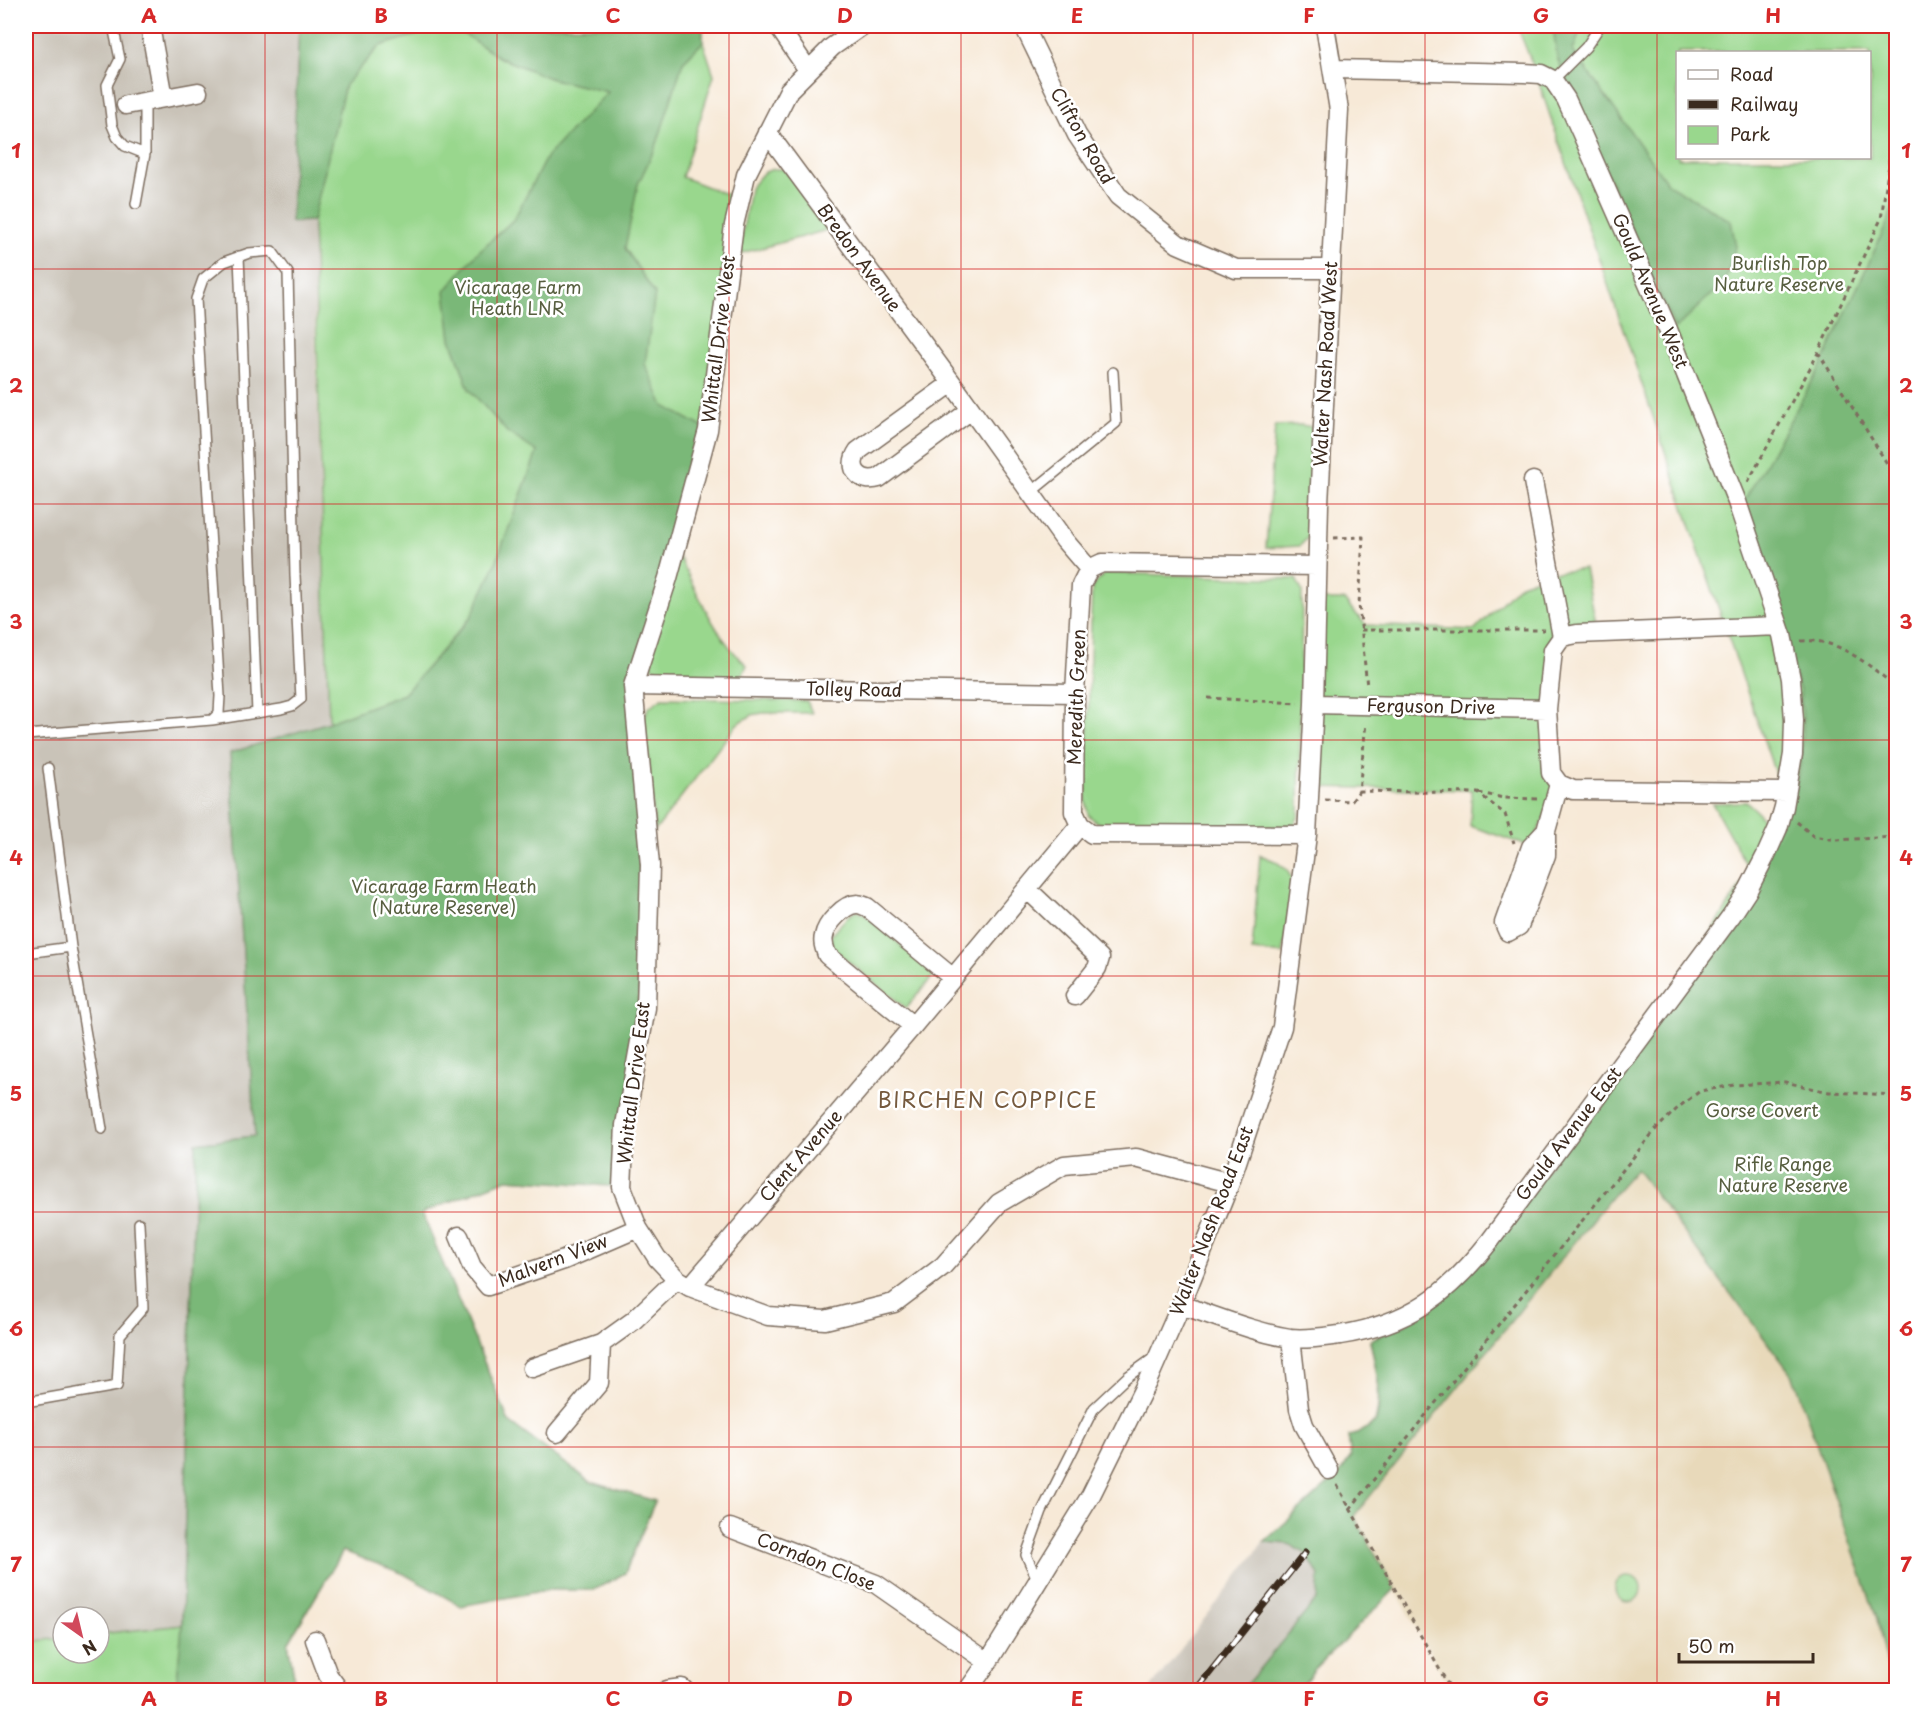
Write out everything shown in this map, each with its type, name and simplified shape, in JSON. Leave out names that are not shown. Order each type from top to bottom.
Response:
[{"type":"street","points":[[150,26],[154,100]]},
{"type":"street","points":[[778,26],[808,70]]},
{"type":"street","name":"Whittall Drive West","points":[[633,686],[668,578],[708,430],[734,225],[746,175],[789,90],[831,47],[862,26]]},
{"type":"street","name":"Clifton Road","points":[[1024,26],[1077,135],[1118,196],[1178,244],[1236,268],[1331,269]]},
{"type":"street","name":"Walter Nash Road West","points":[[1314,704],[1318,538],[1339,110],[1325,26]]},
{"type":"street","points":[[1333,69],[1524,73],[1541,74],[1553,80]]},
{"type":"street","name":"Gould Avenue West","points":[[1553,80],[1566,99],[1667,327],[1737,502],[1781,635],[1791,679],[1794,720]]},
{"type":"street","points":[[126,105],[198,92]]},
{"type":"street","name":"Bredon Avenue","points":[[766,132],[952,383],[1070,549],[1089,569]]},
{"type":"street","points":[[952,383],[858,451],[853,465],[856,472],[863,478],[871,480],[879,478],[971,410]]},
{"type":"street","points":[[1533,481],[1561,634],[1553,650],[1547,710],[1551,773],[1558,784],[1573,790],[1785,799]]},
{"type":"street","points":[[1089,569],[1102,563],[1317,566]]},
{"type":"street","name":"Meredith Green","points":[[1080,825],[1074,812],[1075,693],[1081,585],[1089,569]]},
{"type":"street","points":[[1561,634],[1781,635]]},
{"type":"street","name":"Tolley Road","points":[[633,686],[1075,693]]},
{"type":"street","name":"Whittall Drive East","points":[[633,686],[650,865],[646,1008],[625,1125],[622,1187],[638,1228],[657,1258],[683,1283],[768,1316],[825,1320],[894,1303],[943,1266],[999,1203],[1064,1165],[1136,1158],[1230,1184]]},
{"type":"street","name":"Ferguson Drive","points":[[1314,704],[1547,710]]},
{"type":"street","name":"Walter Nash Road East","points":[[968,1690],[988,1662],[1091,1495],[1160,1353],[1230,1184],[1281,1027],[1307,835],[1314,704]]},
{"type":"street","name":"Gould Avenue East","points":[[1180,1305],[1291,1338],[1362,1332],[1387,1324],[1427,1304],[1468,1267],[1731,916],[1748,890],[1766,855],[1785,799],[1793,754],[1794,720]]},
{"type":"street","points":[[1546,831],[1531,847],[1504,922],[1508,932],[1518,926],[1546,855],[1546,831],[1558,784]]},
{"type":"street","points":[[1080,825],[1092,834],[1307,835]]},
{"type":"street","name":"Clent Avenue","points":[[532,1368],[601,1344],[683,1283],[913,1026],[1080,825]]},
{"type":"street","points":[[1028,890],[1100,958],[1097,968],[1076,996]]},
{"type":"street","points":[[913,1026],[827,955],[823,944],[824,934],[832,921],[844,909],[856,904],[867,907],[953,978]]},
{"type":"street","name":"Malvern View","points":[[459,1236],[472,1267],[488,1286],[564,1260],[638,1228]]},
{"type":"street","points":[[1291,1338],[1299,1408],[1304,1425],[1329,1470]]},
{"type":"street","points":[[557,1433],[599,1383],[601,1344]]},
{"type":"street","name":"Corndon Close","points":[[730,1528],[876,1584],[988,1662]]},
{"type":"street","points":[[315,1640],[328,1675],[339,1690]]},
{"type":"street","points":[[667,1690],[682,1688],[684,1690]]},
{"type":"lane","points":[[113,26],[120,59],[107,85],[112,125],[124,146],[145,154]]},
{"type":"lane","points":[[1553,80],[1586,47],[1600,26]]},
{"type":"lane","points":[[136,204],[154,100]]},
{"type":"lane","points":[[26,735],[212,720],[292,706],[301,699],[288,273],[272,251],[249,253],[224,262],[203,279],[196,299],[220,696],[219,712],[212,720]]},
{"type":"lane","points":[[239,256],[257,713]]},
{"type":"lane","points":[[1030,493],[1116,423],[1113,372]]},
{"type":"lane","points":[[48,768],[71,947],[102,1129]]},
{"type":"lane","points":[[26,953],[71,947]]},
{"type":"lane","points":[[26,1402],[117,1386],[120,1335],[143,1308],[139,1223]]},
{"type":"lane","points":[[1038,1581],[1026,1555],[1042,1511],[1094,1408],[1127,1377],[1160,1353]]},
{"type":"path","points":[[1737,502],[1818,352],[1881,219],[1889,165],[1891,88],[1889,26]]},
{"type":"path","points":[[1818,352],[1896,478]]},
{"type":"path","points":[[1318,538],[1363,537],[1359,604],[1368,705],[1359,790],[1352,801],[1323,800]]},
{"type":"path","points":[[1361,630],[1561,634]]},
{"type":"path","points":[[1781,635],[1844,648],[1896,687]]},
{"type":"path","points":[[1208,698],[1314,704]]},
{"type":"path","points":[[1359,790],[1478,793],[1504,798],[1535,798],[1543,803]]},
{"type":"path","points":[[1478,793],[1505,814],[1517,854],[1526,861]]},
{"type":"path","points":[[1785,799],[1799,825],[1813,836],[1836,840],[1896,837]]},
{"type":"path","points":[[1350,1509],[1656,1129],[1680,1106],[1700,1091],[1734,1084],[1785,1082],[1829,1092],[1896,1095]]},
{"type":"path","points":[[1329,1470],[1451,1690]]},
{"type":"shaded area","points":[[26,26],[299,26],[291,222],[313,221],[329,722],[230,753],[255,1137],[196,1144],[182,1626],[111,1633],[111,1605],[51,1605],[51,1639],[26,1642]]},
{"type":"shaded area","points":[[1636,1169],[1793,1376],[1877,1619],[1893,1690],[1451,1690],[1354,1516]]},
{"type":"shaded area","points":[[1264,1542],[1288,1544],[1305,1553],[1319,1575],[1317,1599],[1242,1690],[1149,1690]]},
{"type":"green space","name":"Vicarage Farm Heath (Nature Reserve)","points":[[299,26],[703,26],[703,42],[714,75],[682,177],[731,196],[727,266],[708,430],[640,630],[610,1185],[507,1179],[422,1213],[509,1422],[591,1482],[655,1501],[625,1573],[594,1590],[547,1590],[483,1602],[406,1531],[343,1551],[288,1643],[296,1687],[283,1690],[26,1690],[26,1642],[51,1639],[51,1665],[111,1665],[111,1633],[182,1625],[196,1143],[255,1136],[230,753],[329,722],[313,221],[291,222]]},
{"type":"green space","points":[[299,26],[446,26],[380,46],[345,85],[313,221],[291,222]]},
{"type":"green space","name":"Vicarage Farm Heath (Nature Reserve)","points":[[452,26],[703,26],[703,42],[683,62],[657,144],[638,184],[625,248],[655,294],[645,364],[664,406],[708,430],[633,686],[650,865],[622,1187],[507,1179],[422,1213],[509,1422],[591,1482],[655,1501],[625,1573],[594,1590],[547,1590],[461,1606],[404,1574],[343,1551],[288,1643],[296,1687],[283,1690],[176,1690],[182,1626],[196,1143],[255,1136],[230,753],[329,722],[404,694],[471,617],[495,565],[537,452],[507,432],[469,389],[451,339],[445,291],[477,253],[514,219],[547,156],[608,92],[552,79],[500,58]]},
{"type":"green space","points":[[1517,26],[1896,26],[1896,1690],[1893,1690],[1877,1619],[1793,1376],[1636,1169],[1339,1474],[1351,1457],[1348,1436],[1358,1434],[1375,1422],[1379,1391],[1370,1340],[1404,1325],[1460,1285],[1615,1084],[1788,811],[1532,63]]},
{"type":"green space","points":[[1553,26],[1582,26],[1573,51],[1668,184],[1731,221],[1736,247],[1725,281],[1675,329],[1557,58]]},
{"type":"green space","points":[[773,169],[784,169],[831,229],[739,254],[750,188],[763,173]]},
{"type":"green space","name":"Gorse Covert","points":[[1896,192],[1896,1690],[1893,1690],[1877,1619],[1793,1376],[1636,1169],[1354,1516],[1395,1589],[1314,1670],[1299,1690],[1242,1690],[1317,1599],[1319,1575],[1305,1553],[1288,1544],[1264,1542],[1339,1474],[1351,1457],[1348,1436],[1358,1434],[1376,1422],[1379,1391],[1370,1340],[1404,1325],[1460,1285],[1728,928],[1794,793],[1802,754],[1803,724],[1800,692],[1743,503],[1821,366],[1889,219]]},
{"type":"green space","points":[[1275,426],[1312,427],[1309,536],[1300,546],[1266,548]]},
{"type":"green space","points":[[679,557],[717,629],[736,655],[747,665],[739,682],[673,682],[651,665],[650,652]]},
{"type":"green space","points":[[1585,569],[1598,634],[1577,634],[1553,650],[1559,784],[1531,847],[1470,826],[1472,790],[1310,787],[1318,600],[1344,600],[1366,625],[1475,630],[1519,585],[1549,573]]},
{"type":"green space","points":[[1106,573],[1296,579],[1302,591],[1299,815],[1295,824],[1284,827],[1104,828],[1088,815],[1086,799],[1092,587]]},
{"type":"green space","points":[[662,698],[807,701],[812,713],[763,713],[752,715],[737,724],[655,831],[644,717],[649,707]]},
{"type":"green space","points":[[1747,802],[1757,811],[1766,825],[1762,843],[1748,868],[1712,803]]},
{"type":"green space","points":[[1260,855],[1275,861],[1287,870],[1294,883],[1283,954],[1252,951]]},
{"type":"green space","points":[[856,911],[864,914],[935,974],[906,1008],[832,948],[831,935],[848,916]]},
{"type":"green space","points":[[1628,1576],[1637,1580],[1641,1589],[1637,1598],[1628,1602],[1619,1598],[1615,1589],[1619,1580]]},
{"type":"railway","points":[[1196,1690],[1305,1553]]},
{"type":"district","name":"BIRCHEN COPPICE","points":[[988,1101]]},
{"type":"park label","name":"Burlish Top Nature Reserve","points":[[1779,274]]},
{"type":"park label","name":"Vicarage Farm Heath LNR","points":[[518,298]]},
{"type":"park label","name":"Rifle Range Nature Reserve","points":[[1783,1175]]}]
